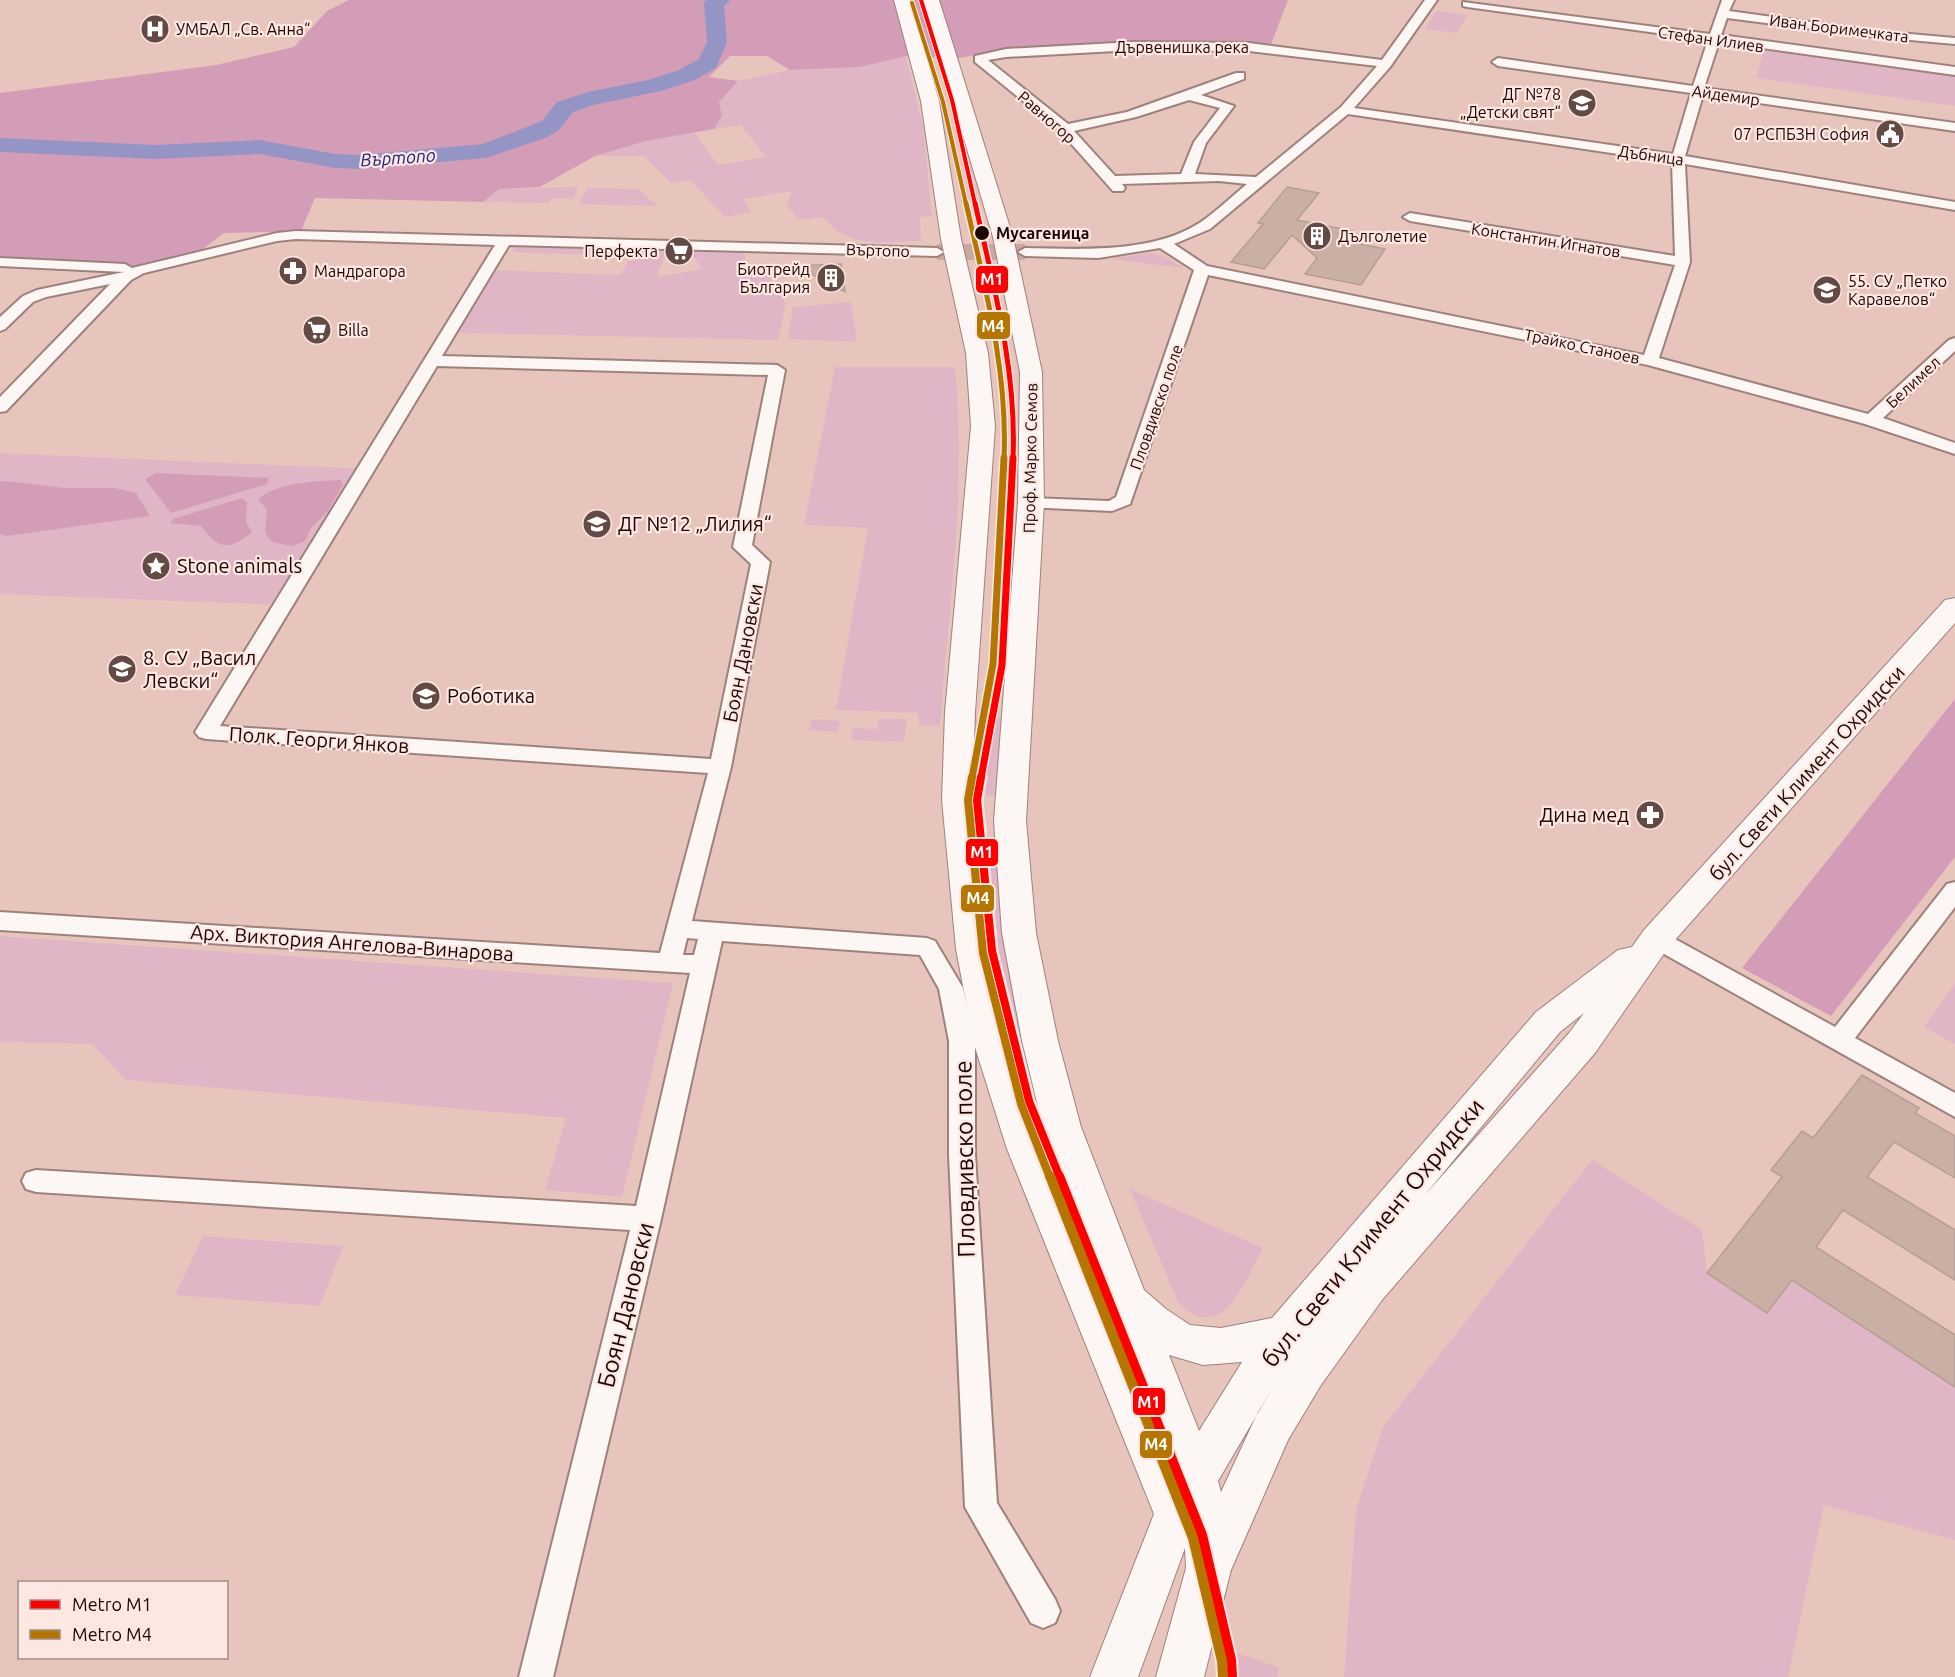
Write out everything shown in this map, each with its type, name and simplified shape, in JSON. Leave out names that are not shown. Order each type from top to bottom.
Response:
[{"type":"main road","points":[[902,0],[930,101],[951,239],[981,381],[983,426],[960,711],[958,820],[973,949],[993,1044],[1026,1149],[1137,1424],[1202,1523]]},
{"type":"main road","name":"Проф. Марко Семов","points":[[931,0],[1005,245],[1030,363],[1033,402],[1031,503],[1010,821],[1019,933],[1040,1041],[1062,1127],[1125,1293],[1202,1523]]},
{"type":"main road","name":"бул. Свети Климент Охридски","points":[[1114,1677],[1137,1611],[1274,1426],[1313,1362],[1368,1287],[1582,1043],[1656,939],[1903,667],[1955,606]]},
{"type":"main road","points":[[958,820],[1010,821]]},
{"type":"main road","name":"бул. Свети Климент Охридски","points":[[1180,1677],[1202,1523],[1238,1404],[1285,1332],[1548,1022],[1656,939]]},
{"type":"main road","points":[[1125,1293],[1162,1332],[1185,1344],[1235,1346],[1285,1332]]},
{"type":"street","points":[[1024,252],[1098,254],[1163,243],[1205,226],[1345,110],[1386,64],[1431,0]]},
{"type":"street","points":[[1650,361],[1683,262],[1678,159],[1697,91],[1728,0]]},
{"type":"street","name":"Стефан Илиев","points":[[1467,4],[1955,70]]},
{"type":"street","name":"Иван Боримечката","points":[[1723,14],[1876,34],[1955,41]]},
{"type":"street","name":"Дървенишка река","points":[[978,59],[1006,52],[1181,46],[1272,49],[1386,64]]},
{"type":"street","name":"Равногор","points":[[978,59],[1065,128],[1115,184],[1187,177],[1258,181]]},
{"type":"street","name":"Айдемир","points":[[1498,62],[1955,127]]},
{"type":"street","points":[[1065,128],[1096,125],[1189,96],[1240,76]]},
{"type":"street","points":[[1187,177],[1200,142],[1228,106],[1189,96]]},
{"type":"street","name":"Дъбница","points":[[1345,110],[1678,159],[1955,206]]},
{"type":"street","name":"Константин Игнатов","points":[[1410,217],[1683,262]]},
{"type":"street","name":"Въртопо","points":[[0,262],[132,273],[296,234],[937,252]]},
{"type":"street","name":"Полк. Георги Янков","points":[[505,240],[206,732],[720,766]]},
{"type":"street","points":[[1163,243],[1203,270]]},
{"type":"street","name":"Пловдивско поле","points":[[1031,503],[1112,506],[1124,500],[1203,270]]},
{"type":"street","name":"Трайко Станоев","points":[[1203,270],[1650,361],[1871,420],[1955,448]]},
{"type":"street","points":[[0,326],[27,299],[42,293],[132,273]]},
{"type":"street","points":[[0,406],[132,273]]},
{"type":"street","name":"Белимел","points":[[1871,420],[1955,343]]},
{"type":"street","name":"Боян Дановски","points":[[432,360],[777,370],[742,547],[761,562],[720,766],[669,963]]},
{"type":"street","points":[[1838,1041],[1955,890]]},
{"type":"street","name":"Арх. Виктория Ангелова-Винарова","points":[[0,921],[705,965]]},
{"type":"street","name":"Пловдивско поле","points":[[679,929],[927,947],[951,988],[962,1041],[962,1155],[981,1507],[1043,1611]]},
{"type":"street","name":"Боян Дановски","points":[[536,1677],[647,1220],[712,932]]},
{"type":"street","points":[[1656,939],[1955,1106]]},
{"type":"street","points":[[36,1181],[647,1220]]},
{"type":"shaded area","points":[[349,0],[1288,0],[1270,47],[999,51],[959,58],[906,56],[860,67],[790,70],[767,56],[730,56],[709,77],[738,81],[719,102],[722,116],[714,129],[646,141],[595,156],[540,187],[499,189],[483,202],[315,198],[301,231],[224,233],[195,255],[163,263],[131,266],[0,260],[0,93],[216,65],[294,47],[327,11]]},
{"type":"shaded area","points":[[1437,11],[1468,15],[1456,33],[1425,29]]},
{"type":"shaded area","points":[[1764,49],[1955,76],[1955,106],[1756,78]]},
{"type":"shaded area","points":[[906,56],[923,126],[932,216],[920,217],[921,241],[868,242],[844,235],[824,217],[798,220],[787,205],[792,191],[744,199],[751,212],[725,217],[690,180],[671,183],[644,156],[595,156],[646,141],[694,132],[718,165],[766,157],[741,125],[714,129],[722,116],[719,102],[738,81],[790,70],[860,67]]},
{"type":"shaded area","points":[[579,187],[573,199],[551,198],[549,203],[483,202],[499,189]]},
{"type":"shaded area","points":[[588,188],[639,189],[657,206],[579,204]]},
{"type":"shaded area","points":[[515,246],[666,250],[657,277],[702,269],[689,250],[742,252],[749,266],[768,274],[786,304],[778,340],[457,333],[497,270],[620,275],[628,261],[635,261],[638,256],[593,252],[590,255],[512,252]]},
{"type":"shaded area","points":[[1151,253],[1164,256],[1183,268],[1111,259]]},
{"type":"shaded area","points":[[851,302],[857,342],[788,339],[793,307]]},
{"type":"shaded area","points":[[835,367],[955,367],[959,457],[958,502],[940,726],[919,725],[918,713],[836,710],[868,528],[804,525]]},
{"type":"shaded area","points":[[0,453],[366,469],[283,605],[0,594]]},
{"type":"shaded area","points":[[156,473],[269,478],[267,484],[171,513],[145,479]]},
{"type":"shaded area","points":[[341,480],[343,485],[327,512],[311,528],[305,541],[292,546],[272,542],[265,533],[267,510],[258,499],[287,486]]},
{"type":"shaded area","points":[[0,482],[65,488],[115,488],[136,493],[150,516],[7,536],[0,534]]},
{"type":"shaded area","points":[[242,498],[247,502],[246,522],[252,532],[231,545],[213,540],[201,526],[170,523],[173,519]]},
{"type":"shaded area","points":[[1955,699],[1955,857],[1831,1016],[1742,968]]},
{"type":"shaded area","points":[[975,718],[1007,718],[1003,795],[974,796]]},
{"type":"shaded area","points":[[812,719],[840,721],[837,732],[809,730]]},
{"type":"shaded area","points":[[879,719],[907,719],[904,742],[851,740],[853,728],[877,729]]},
{"type":"shaded area","points":[[985,865],[1003,866],[1065,1175],[1020,1042],[996,944]]},
{"type":"shaded area","points":[[0,936],[673,983],[622,1197],[545,1190],[566,1118],[126,1080],[92,1044],[0,1042]]},
{"type":"shaded area","points":[[1955,984],[1955,1044],[1924,1027]]},
{"type":"shaded area","points":[[1592,1160],[1702,1230],[1707,1273],[1767,1313],[1792,1280],[1955,1387],[1955,1540],[1824,1505],[1788,1677],[1344,1677],[1356,1510],[1383,1427]]},
{"type":"shaded area","points":[[1130,1189],[1263,1248],[1240,1292],[1219,1314],[1207,1318],[1193,1314],[1178,1302]]},
{"type":"shaded area","points":[[203,1236],[343,1246],[320,1306],[175,1295]]},
{"type":"shaded area","points":[[1229,1650],[1278,1667],[1278,1677],[1224,1677]]},
{"type":"building","name":"Дълголетие","points":[[1287,187],[1319,193],[1297,220],[1353,231],[1345,241],[1385,249],[1361,285],[1305,274],[1317,258],[1292,235],[1264,269],[1231,262],[1263,224],[1258,223]]},
{"type":"building","name":"Биотрейд България","points":[[841,264],[845,292],[796,266]]},
{"type":"building","points":[[1862,1075],[1919,1108],[1915,1113],[1955,1136],[1955,1178],[1894,1142],[1867,1177],[1955,1230],[1955,1280],[1843,1210],[1816,1247],[1955,1335],[1955,1387],[1792,1280],[1767,1313],[1707,1273],[1782,1177],[1771,1170],[1802,1131],[1813,1138]]},
{"type":"waterway","name":"Въртопо","points":[[0,145],[156,152],[260,147],[335,161],[360,162],[486,151],[550,126],[565,107],[588,99],[653,86],[687,75],[708,63],[717,42],[714,3],[720,0]]},
{"type":"tunnel","points":[[937,252],[1025,252]]},
{"type":"metro line","name":"M1","points":[[921,0],[952,100],[1006,341],[1014,432],[1002,665],[977,800],[992,951],[1029,1101],[1202,1535],[1231,1660],[1232,1677]]},
{"type":"metro line","name":"M4","points":[[912,3],[943,102],[997,342],[1005,432],[993,664],[968,800],[983,953],[1021,1104],[1193,1538],[1222,1661],[1223,1677]]},
{"type":"place","name":"УМБАЛ „Св. Анна“","points":[[155,29]]},
{"type":"place","name":"ДГ №78 „Детски свят“","points":[[1582,103]]},
{"type":"place","name":"07 РСПБЗН София","points":[[1890,134]]},
{"type":"place","name":"Мусагеница","points":[[982,233]]},
{"type":"place","name":"Дълголетие","points":[[1317,236]]},
{"type":"place","name":"Перфекта","points":[[679,251]]},
{"type":"place","name":"Мандрагора","points":[[293,271]]},
{"type":"place","name":"Биотрейд България","points":[[831,278]]},
{"type":"place","name":"55. СУ „Петко Каравелов“","points":[[1827,290]]},
{"type":"place","name":"Billa","points":[[317,330]]},
{"type":"place","name":"ДГ №12 „Лилия“","points":[[597,524]]},
{"type":"place","name":"Stone animals","points":[[156,566]]},
{"type":"place","name":"8. СУ „Васил Левски“","points":[[122,669]]},
{"type":"place","name":"Роботика","points":[[426,696]]},
{"type":"place","name":"Дина мед","points":[[1650,815]]}]
